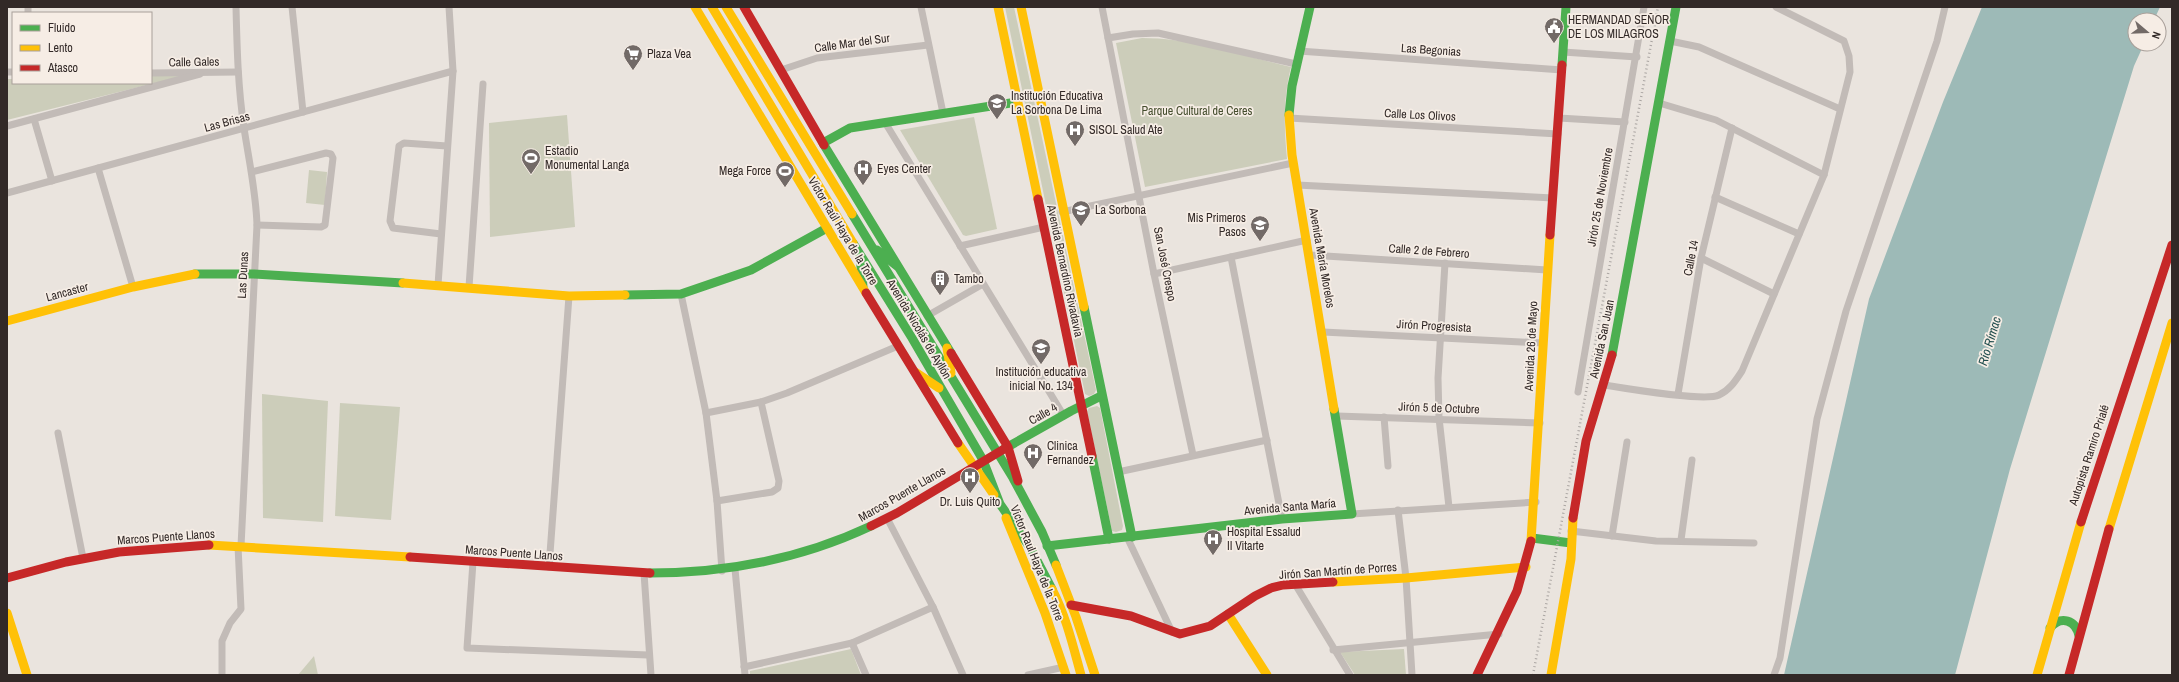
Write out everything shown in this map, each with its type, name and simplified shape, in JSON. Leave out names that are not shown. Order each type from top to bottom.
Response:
[{"type":"main road","name":"Víctor Raúl Haya de la Torre","points":[[695,7],[898,346],[972,466]]},
{"type":"main road","name":"Avenida Nicolás de Ayllón","points":[[712,7],[983,460],[1000,504],[1031,549],[1055,594],[1074,648],[1081,675]]},
{"type":"main road","name":"Avenida Nicolás de Ayllón","points":[[726,7],[996,453],[1019,485],[1047,546],[1071,605],[1095,675]]},
{"type":"main road","points":[[744,7],[822,143],[1008,447]]},
{"type":"main road","name":"Avenida Bernardino Rivadavia","points":[[998,7],[1109,540]]},
{"type":"main road","name":"Avenida Bernardino Rivadavia","points":[[1021,7],[1062,212],[1118,472],[1129,537]]},
{"type":"main road","name":"Avenida María Morelos","points":[[1310,7],[1296,64],[1289,118],[1297,185],[1323,332],[1352,514]]},
{"type":"main road","name":"Avenida 26 de Mayo","points":[[1477,675],[1498,634],[1526,568],[1532,538],[1536,502],[1553,198],[1553,134],[1559,118],[1566,7]]},
{"type":"main road","name":"Avenida San Juan","points":[[1551,675],[1571,559],[1571,531],[1586,441],[1612,359],[1676,7]]},
{"type":"main road","points":[[822,143],[850,128],[886,124],[944,113],[1017,102]]},
{"type":"main road","name":"Lancaster","points":[[7,321],[133,287],[188,274],[254,274],[469,287],[569,296],[681,294],[750,270],[827,228]]},
{"type":"main road","name":"Autopista Ramiro Prialé","points":[[2037,675],[2091,486],[2172,245]]},
{"type":"main road","points":[[871,246],[897,266]]},
{"type":"main road","points":[[859,253],[863,287]]},
{"type":"main road","points":[[2069,675],[2111,523],[2172,323]]},
{"type":"main road","points":[[947,348],[952,380]]},
{"type":"main road","points":[[914,372],[940,389]]},
{"type":"main road","name":"Calle 4","points":[[996,453],[1064,416],[1080,404],[1101,396]]},
{"type":"main road","name":"Victor Raul Haya de la Torre","points":[[1008,447],[1019,485]]},
{"type":"main road","name":"Marcos Puente Llanos","points":[[7,578],[83,558],[159,547],[240,546],[644,573],[722,571],[805,553],[841,539],[887,518],[996,453]]},
{"type":"main road","name":"Victor Raul Haya de la Torre","points":[[972,466],[1000,504],[1046,612],[1065,671]]},
{"type":"main road","name":"Avenida Santa María","points":[[1047,546],[1282,519],[1352,514]]},
{"type":"main road","points":[[1532,538],[1571,542]]},
{"type":"main road","name":"Jirón San Martín de Porres","points":[[1071,605],[1132,616],[1180,634],[1210,626],[1271,588],[1295,584],[1406,578],[1526,568]]},
{"type":"main road","points":[[7,613],[27,675]]},
{"type":"main road","points":[[1228,614],[1267,675]]},
{"type":"main road","points":[[2050,628],[2056,622],[2068,620],[2077,627],[2079,636]]},
{"type":"street","name":"Las Dunas","points":[[222,675],[222,641],[230,623],[239,615],[241,609],[240,546],[257,225],[256,199],[244,129],[238,72],[236,7]]},
{"type":"street","points":[[292,7],[303,112]]},
{"type":"street","points":[[438,285],[453,71],[449,7]]},
{"type":"street","points":[[921,7],[928,45],[944,113]]},
{"type":"street","name":"San José Crespo","points":[[1102,7],[1140,194],[1154,274],[1193,455]]},
{"type":"street","name":"Jirón 25 de Noviembre","points":[[1578,392],[1637,57],[1644,7]]},
{"type":"street","points":[[1604,385],[1702,398],[1719,395],[1731,387],[1742,371],[1824,175],[1850,72],[1849,56],[1844,41],[1776,7]]},
{"type":"street","points":[[1774,675],[1780,658],[1818,419],[1846,311],[1936,41],[1945,7]]},
{"type":"street","points":[[1108,38],[1133,34],[1158,33],[1296,64]]},
{"type":"street","points":[[1670,41],[1699,47],[1840,109]]},
{"type":"street","name":"Calle Mar del Sur","points":[[781,70],[817,58],[928,45]]},
{"type":"street","name":"Las Begonias","points":[[1299,51],[1562,70]]},
{"type":"street","points":[[1563,52],[1637,57]]},
{"type":"street","name":"Las Brisas","points":[[7,193],[453,71]]},
{"type":"street","name":"Calle Gales","points":[[152,73],[200,74],[238,72]]},
{"type":"street","points":[[7,126],[200,74]]},
{"type":"street","points":[[469,287],[483,84]]},
{"type":"street","points":[[1659,103],[1716,120],[1824,175]]},
{"type":"street","name":"Calle Los Olivos","points":[[1289,118],[1553,134]]},
{"type":"street","points":[[1559,118],[1625,122]]},
{"type":"street","points":[[34,119],[52,181]]},
{"type":"street","points":[[886,124],[1064,416]]},
{"type":"street","name":"Calle 14","points":[[1678,394],[1701,258],[1732,128]]},
{"type":"street","points":[[441,234],[393,228],[390,221],[399,146],[404,143],[447,146]]},
{"type":"street","points":[[252,172],[326,153],[331,154],[333,158],[325,225],[320,227],[257,225]]},
{"type":"street","points":[[1062,212],[1140,194],[1294,163]]},
{"type":"street","points":[[98,168],[133,287]]},
{"type":"street","points":[[1297,185],[1553,198]]},
{"type":"street","points":[[1715,197],[1799,234]]},
{"type":"street","points":[[960,246],[1044,227]]},
{"type":"street","points":[[1154,274],[1307,240]]},
{"type":"street","name":"Calle 2 de Febrero","points":[[1310,255],[1548,270]]},
{"type":"street","points":[[1231,257],[1282,519]]},
{"type":"street","points":[[1701,258],[1774,294]]},
{"type":"street","points":[[1445,263],[1438,378],[1440,418],[1449,507]]},
{"type":"street","points":[[928,316],[983,284]]},
{"type":"street","points":[[681,294],[706,413],[718,501],[722,571]]},
{"type":"street","points":[[549,567],[569,296]]},
{"type":"street","name":"Jirón Progresista","points":[[1323,332],[1544,343]]},
{"type":"street","points":[[706,413],[761,402],[822,379],[898,346]]},
{"type":"street","points":[[718,501],[772,492],[778,488],[779,481],[761,402]]},
{"type":"street","name":"Jirón 5 de Octubre","points":[[1337,416],[1440,418],[1540,423]]},
{"type":"street","points":[[1384,417],[1388,466]]},
{"type":"street","points":[[58,433],[83,558]]},
{"type":"street","points":[[1118,472],[1267,440]]},
{"type":"street","points":[[1612,536],[1627,442]]},
{"type":"street","points":[[1681,540],[1692,460]]},
{"type":"street","name":"Avenida Santa María","points":[[1352,514],[1536,502]]},
{"type":"street","points":[[1398,510],[1406,578],[1412,675]]},
{"type":"street","points":[[887,518],[933,607],[963,675]]},
{"type":"street","points":[[1571,531],[1656,541],[1681,540],[1754,543]]},
{"type":"street","points":[[1129,537],[1172,632]]},
{"type":"street","points":[[473,562],[467,648],[648,655]]},
{"type":"street","points":[[735,569],[745,675]]},
{"type":"street","points":[[644,573],[650,675]]},
{"type":"street","points":[[1295,584],[1333,650],[1350,675]]},
{"type":"street","points":[[744,667],[852,643],[933,607]]},
{"type":"street","points":[[1333,650],[1498,634]]},
{"type":"street","points":[[852,643],[866,675]]},
{"type":"street","points":[[1028,675],[1065,671]]},
{"type":"green space","points":[[1005,7],[1014,7],[1096,390],[1094,394],[1089,396],[1085,394]]},
{"type":"green space","name":"Parque Cultural de Ceres","points":[[1142,38],[1198,44],[1291,67],[1288,79],[1285,113],[1287,159],[1145,187],[1116,43]]},
{"type":"green space","points":[[152,76],[183,76],[152,84]]},
{"type":"green space","points":[[7,79],[12,79],[12,84],[151,84],[7,120]]},
{"type":"green space","name":"Estadio Monumental Langa","points":[[567,115],[575,227],[490,237],[489,123]]},
{"type":"green space","points":[[974,117],[997,229],[966,236],[963,235],[900,130]]},
{"type":"green space","points":[[309,170],[327,172],[325,205],[306,203]]},
{"type":"green space","points":[[262,394],[328,401],[323,522],[263,518]]},
{"type":"green space","points":[[340,403],[400,407],[391,520],[335,516]]},
{"type":"green space","points":[[1097,406],[1100,408],[1123,526],[1122,530],[1116,532],[1112,531],[1087,411],[1089,408]]},
{"type":"green space","points":[[851,649],[861,675],[750,675],[750,671]]},
{"type":"green space","points":[[1404,649],[1406,675],[1355,675],[1340,652]]},
{"type":"green space","points":[[314,656],[318,675],[298,675]]},
{"type":"water","name":"Río Rímac","points":[[1982,7],[2160,7],[2158,12],[2127,12],[2127,52],[2140,52],[2134,66],[2010,469],[1955,675],[1784,675],[1869,299],[1943,102]]},
{"type":"railway","points":[[1533,675],[1658,7]]},
{"type":"traffic: fast","points":[[1289,115],[1292,86],[1310,7]]},
{"type":"traffic: fast","points":[[1562,65],[1566,7]]},
{"type":"traffic: fast","points":[[1612,355],[1676,7]]},
{"type":"traffic: fast","points":[[823,143],[850,128],[1017,102]]},
{"type":"traffic: fast","points":[[824,145],[951,353]]},
{"type":"traffic: fast","points":[[852,214],[1013,478],[1042,532],[1056,565]]},
{"type":"traffic: fast","points":[[625,295],[681,294],[751,270],[827,228]]},
{"type":"traffic: fast","points":[[853,243],[912,338],[983,460],[1000,504],[1031,549],[1052,589]]},
{"type":"traffic: fast","points":[[877,250],[897,266]]},
{"type":"traffic: fast","points":[[860,256],[863,287]]},
{"type":"traffic: fast","points":[[195,274],[254,274],[403,283]]},
{"type":"traffic: fast","points":[[1084,307],[1132,537]]},
{"type":"traffic: fast","points":[[1004,449],[1071,411],[1101,396]]},
{"type":"traffic: fast","points":[[1047,546],[1282,519],[1352,514],[1334,409]]},
{"type":"traffic: fast","points":[[1092,456],[1109,539]]},
{"type":"traffic: fast","points":[[650,573],[707,570],[763,562],[818,547],[871,526]]},
{"type":"traffic: fast","points":[[1532,538],[1571,543]]},
{"type":"traffic: fast","points":[[2050,628],[2059,622],[2068,621],[2075,626],[2079,636]]},
{"type":"traffic: slow","points":[[695,7],[866,293]]},
{"type":"traffic: slow","points":[[712,7],[853,243]]},
{"type":"traffic: slow","points":[[726,7],[852,214]]},
{"type":"traffic: slow","points":[[998,7],[1038,199]]},
{"type":"traffic: slow","points":[[1021,7],[1084,307]]},
{"type":"traffic: slow","points":[[1289,115],[1292,155],[1334,409]]},
{"type":"traffic: slow","points":[[1531,541],[1550,235]]},
{"type":"traffic: slow","points":[[7,321],[133,287],[195,274]]},
{"type":"traffic: slow","points":[[403,283],[569,296],[625,295]]},
{"type":"traffic: slow","points":[[2109,529],[2172,323]]},
{"type":"traffic: slow","points":[[947,348],[951,373]]},
{"type":"traffic: slow","points":[[915,372],[939,388]]},
{"type":"traffic: slow","points":[[958,443],[994,495]]},
{"type":"traffic: slow","points":[[1006,518],[1045,613],[1066,675]]},
{"type":"traffic: slow","points":[[1551,675],[1571,559],[1573,518]]},
{"type":"traffic: slow","points":[[2037,675],[2081,522]]},
{"type":"traffic: slow","points":[[209,545],[410,557]]},
{"type":"traffic: slow","points":[[1056,565],[1076,617],[1095,675]]},
{"type":"traffic: slow","points":[[1333,582],[1406,578],[1526,567]]},
{"type":"traffic: slow","points":[[1052,589],[1065,620],[1081,675]]},
{"type":"traffic: slow","points":[[7,613],[27,675]]},
{"type":"traffic: slow","points":[[1228,614],[1267,675]]},
{"type":"traffic: jam","points":[[744,7],[824,145]]},
{"type":"traffic: jam","points":[[1550,235],[1562,65]]},
{"type":"traffic: jam","points":[[1038,199],[1092,456]]},
{"type":"traffic: jam","points":[[2081,522],[2172,245]]},
{"type":"traffic: jam","points":[[866,293],[958,443]]},
{"type":"traffic: jam","points":[[951,353],[1008,447],[1018,481]]},
{"type":"traffic: jam","points":[[1573,518],[1586,441],[1612,355]]},
{"type":"traffic: jam","points":[[871,526],[897,513],[1004,449]]},
{"type":"traffic: jam","points":[[2069,675],[2109,529]]},
{"type":"traffic: jam","points":[[1477,675],[1517,591],[1531,541]]},
{"type":"traffic: jam","points":[[7,578],[66,562],[119,552],[209,545]]},
{"type":"traffic: jam","points":[[410,557],[650,573]]},
{"type":"traffic: jam","points":[[1071,605],[1131,616],[1180,634],[1210,626],[1255,596],[1271,588],[1283,585],[1333,582]]},
{"type":"place","name":"HERMANDAD SEÑOR DE LOS MILAGROS","points":[[1554,44]]},
{"type":"place","name":"Plaza Vea","points":[[633,71]]},
{"type":"place","name":"Institución Educativa La Sorbona De Lima","points":[[997,120]]},
{"type":"place","name":"SISOL Salud Ate","points":[[1075,147]]},
{"type":"place","name":"Estadio Monumental Langa","points":[[531,175]]},
{"type":"place","name":"Eyes Center","points":[[863,186]]},
{"type":"place","name":"Mega Force","points":[[785,188]]},
{"type":"place","name":"La Sorbona","points":[[1081,227]]},
{"type":"place","name":"Mis Primeros Pasos","points":[[1260,242]]},
{"type":"place","name":"Tambo","points":[[940,296]]},
{"type":"place","name":"Institución educativa inicial No. 134","points":[[1041,365]]},
{"type":"place","name":"Clinica Fernandez","points":[[1033,470]]},
{"type":"place","name":"Dr. Luis Quito","points":[[970,494]]},
{"type":"place","name":"Hospital Essalud II Vitarte","points":[[1213,556]]}]
